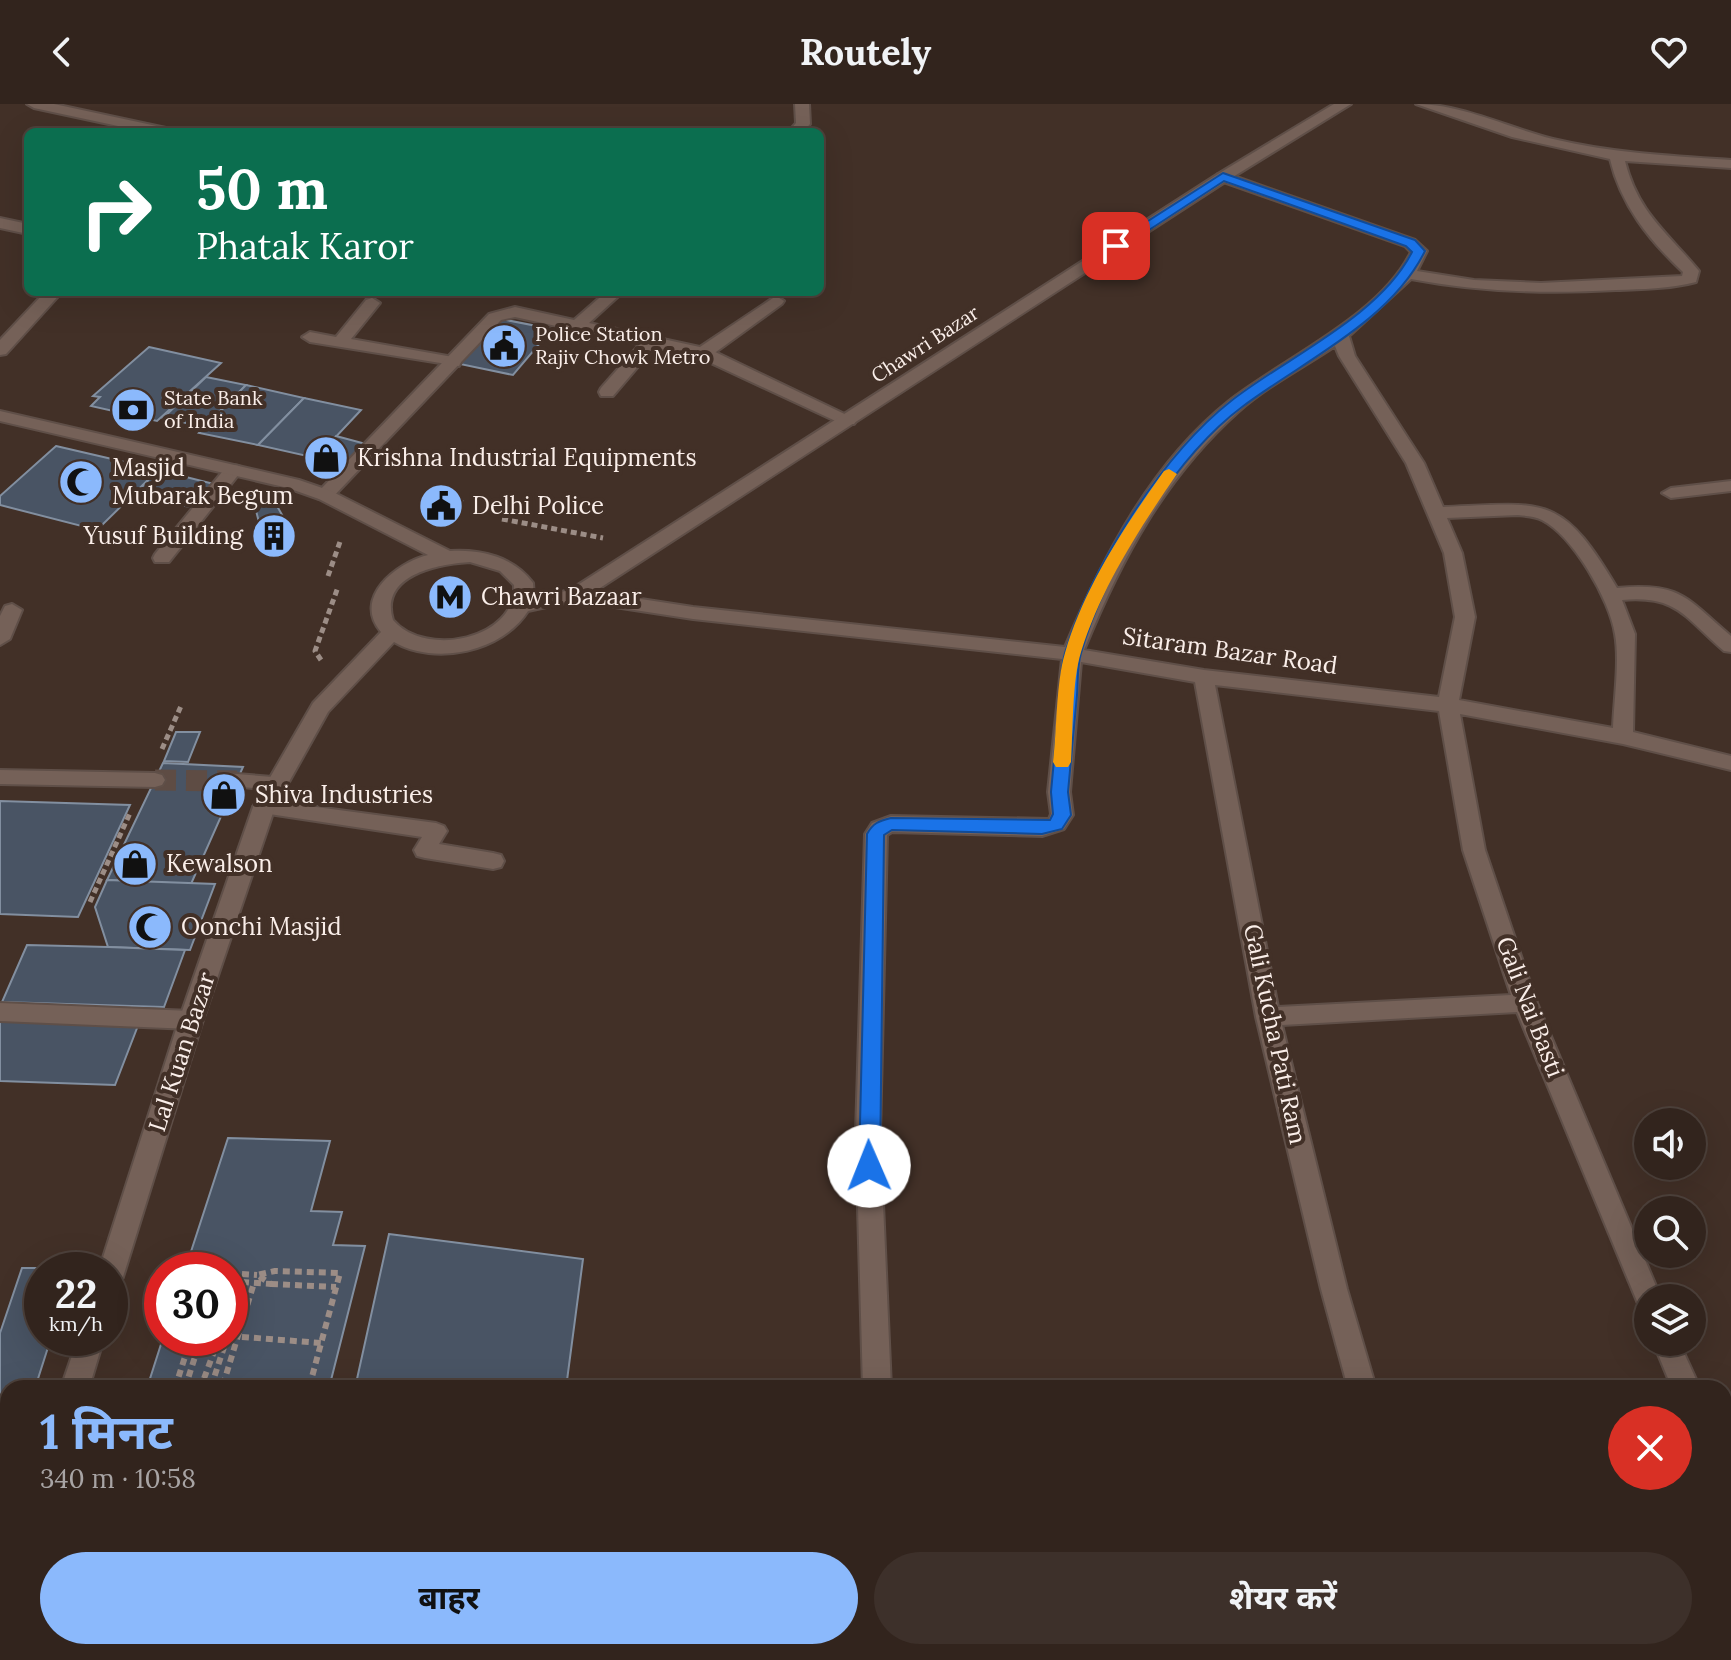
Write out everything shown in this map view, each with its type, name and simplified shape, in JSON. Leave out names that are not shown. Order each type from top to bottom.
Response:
[{"type":"street","points":[[34,104],[147,128]]},
{"type":"street","points":[[799,128],[803,124],[802,104]]},
{"type":"street","name":"Chawri Bazar","points":[[524,606],[576,595],[1223,177],[1344,104]]},
{"type":"street","points":[[1423,104],[1514,134],[1617,156],[1731,164]]},
{"type":"street","points":[[1408,274],[1451,283],[1509,289],[1674,283],[1690,279],[1691,271],[1649,229],[1620,175],[1617,156]]},
{"type":"street","points":[[877,1380],[868,1134],[876,834],[880,828],[891,824],[1042,828],[1056,824],[1062,815],[1059,792],[1072,654],[1100,587],[1137,520],[1180,459],[1235,405],[1340,335],[1408,274],[1419,251],[1410,243],[1223,177]]},
{"type":"street","points":[[0,223],[24,228]]},
{"type":"street","points":[[0,350],[50,296]]},
{"type":"street","points":[[578,325],[611,296]]},
{"type":"street","points":[[703,353],[776,301]]},
{"type":"street","points":[[340,342],[372,303]]},
{"type":"street","points":[[325,495],[495,317],[503,313],[515,312],[703,353],[848,420]]},
{"type":"street","points":[[1340,335],[1347,356],[1415,463],[1453,553],[1465,617],[1448,705]]},
{"type":"street","points":[[310,337],[453,362]]},
{"type":"street","points":[[607,392],[652,340]]},
{"type":"street","points":[[0,416],[293,484],[325,495],[446,557]]},
{"type":"street","points":[[162,558],[233,470]]},
{"type":"street","points":[[1671,493],[1731,486]]},
{"type":"street","points":[[1437,513],[1518,510],[1544,513],[1563,525],[1593,564],[1611,595],[1625,634],[1623,737]]},
{"type":"street","points":[[471,556],[493,560],[511,569],[526,590],[524,606],[504,629],[483,640],[458,646],[432,647],[408,642],[392,632],[381,618],[380,603],[387,587],[413,568],[446,557],[471,556]]},
{"type":"street","points":[[1611,595],[1649,590],[1665,592],[1678,598],[1731,646]]},
{"type":"street","name":"Sitaram Bazar Road","points":[[576,595],[693,613],[1072,654],[1204,677],[1448,705],[1623,737],[1731,763]]},
{"type":"street","points":[[0,639],[12,610]]},
{"type":"street","name":"Lal Kuan Bazar","points":[[118,1252],[191,1020],[264,807],[320,708],[392,632]]},
{"type":"street","name":"Gali Kucha Pati Ram","points":[[1204,677],[1268,1017],[1334,1289],[1360,1380]]},
{"type":"street","name":"Gali Nai Basti","points":[[1448,705],[1474,850],[1525,1003],[1642,1284]]},
{"type":"street","points":[[0,777],[150,779]]},
{"type":"street","points":[[237,781],[278,783]]},
{"type":"street","points":[[264,807],[436,831],[425,850],[493,861]]},
{"type":"street","points":[[1268,1017],[1525,1003]]},
{"type":"street","points":[[0,1012],[191,1020]]},
{"type":"street","points":[[78,1380],[85,1356]]},
{"type":"street","points":[[1672,1356],[1683,1380]]},
{"type":"path","points":[[502,519],[581,535]]},
{"type":"path","points":[[328,576],[342,535]]},
{"type":"path","points":[[315,651],[338,587]]},
{"type":"path","points":[[90,902],[150,779],[181,706]]},
{"type":"path","points":[[248,1281],[275,1271],[340,1273],[311,1380]]},
{"type":"path","points":[[248,1277],[268,1284]]},
{"type":"path","points":[[225,1380],[256,1279]]},
{"type":"path","points":[[248,1282],[336,1287]]},
{"type":"path","points":[[248,1338],[321,1343]]},
{"type":"path","points":[[178,1380],[186,1356]]},
{"type":"path","points":[[188,1380],[195,1356]]},
{"type":"path","points":[[203,1380],[212,1356]]},
{"type":"path","points":[[214,1380],[221,1356]]},
{"type":"building","name":"Police Station Rajiv Chowk Metro","points":[[496,318],[552,329],[513,375],[455,363]]},
{"type":"building","points":[[149,347],[221,363],[157,421],[91,406],[100,397],[93,396]]},
{"type":"building","points":[[206,377],[246,385],[204,427],[163,418]]},
{"type":"building","points":[[246,385],[304,398],[258,445],[199,433]]},
{"type":"building","points":[[304,398],[361,410],[316,458],[258,445]]},
{"type":"building","points":[[336,436],[366,444],[346,465],[316,458]]},
{"type":"building","name":"Masjid Mubarak Begum","points":[[56,446],[158,470],[97,530],[0,505],[0,496]]},
{"type":"building","points":[[158,470],[214,484],[189,507],[135,494]]},
{"type":"building","points":[[225,488],[273,499],[254,503],[219,495]]},
{"type":"building","points":[[444,494],[462,501],[441,518],[423,511]]},
{"type":"building","name":"Yusuf Building","points":[[273,499],[285,520],[260,526],[254,503]]},
{"type":"building","name":"Yusuf Building","points":[[285,520],[286,546],[266,550],[260,526]]},
{"type":"building","points":[[176,732],[200,732],[188,762],[164,761]]},
{"type":"building","points":[[163,763],[243,767],[191,884],[107,880]]},
{"type":"building","points":[[0,801],[130,805],[78,917],[0,914]]},
{"type":"building","name":"Oonchi Masjid","points":[[107,880],[215,884],[190,950],[108,947],[95,907]]},
{"type":"building","points":[[27,945],[185,950],[164,1007],[2,1002]]},
{"type":"building","points":[[0,1018],[139,1023],[115,1085],[0,1081]]},
{"type":"building","points":[[228,1138],[330,1141],[311,1211],[342,1212],[333,1245],[365,1246],[331,1380],[150,1380],[157,1356],[248,1356],[248,1252],[191,1252]]},
{"type":"building","points":[[389,1234],[583,1259],[567,1380],[357,1380]]},
{"type":"building","points":[[24,1268],[24,1356],[45,1356],[38,1380],[0,1380],[0,1333]]},
{"type":"tunnel","points":[[155,780],[237,781]]},
{"type":"slow traffic","points":[[1062,762],[1072,654],[1100,587],[1137,520],[1169,474]]},
{"type":"place","name":"Police Station Rajiv Chowk Metro","points":[[504,346]]},
{"type":"place","name":"State Bank of India","points":[[133,410]]},
{"type":"place","name":"Krishna Industrial Equipments","points":[[326,458]]},
{"type":"place","name":"Masjid Mubarak Begum","points":[[81,482]]},
{"type":"place","name":"Delhi Police","points":[[441,506]]},
{"type":"place","name":"Yusuf Building","points":[[274,536]]},
{"type":"place","name":"Chawri Bazaar","points":[[450,597]]},
{"type":"place","name":"Shiva Industries","points":[[224,795]]},
{"type":"place","name":"Kewalson","points":[[135,864]]},
{"type":"place","name":"Oonchi Masjid","points":[[150,927]]},
{"type":"route","points":[[869,1166],[876,834],[880,828],[891,824],[1042,828],[1056,824],[1062,815],[1059,792],[1072,654],[1100,587],[1137,520],[1180,459],[1235,405],[1340,335],[1408,274],[1419,251],[1410,243],[1223,177],[1116,246]]}]
